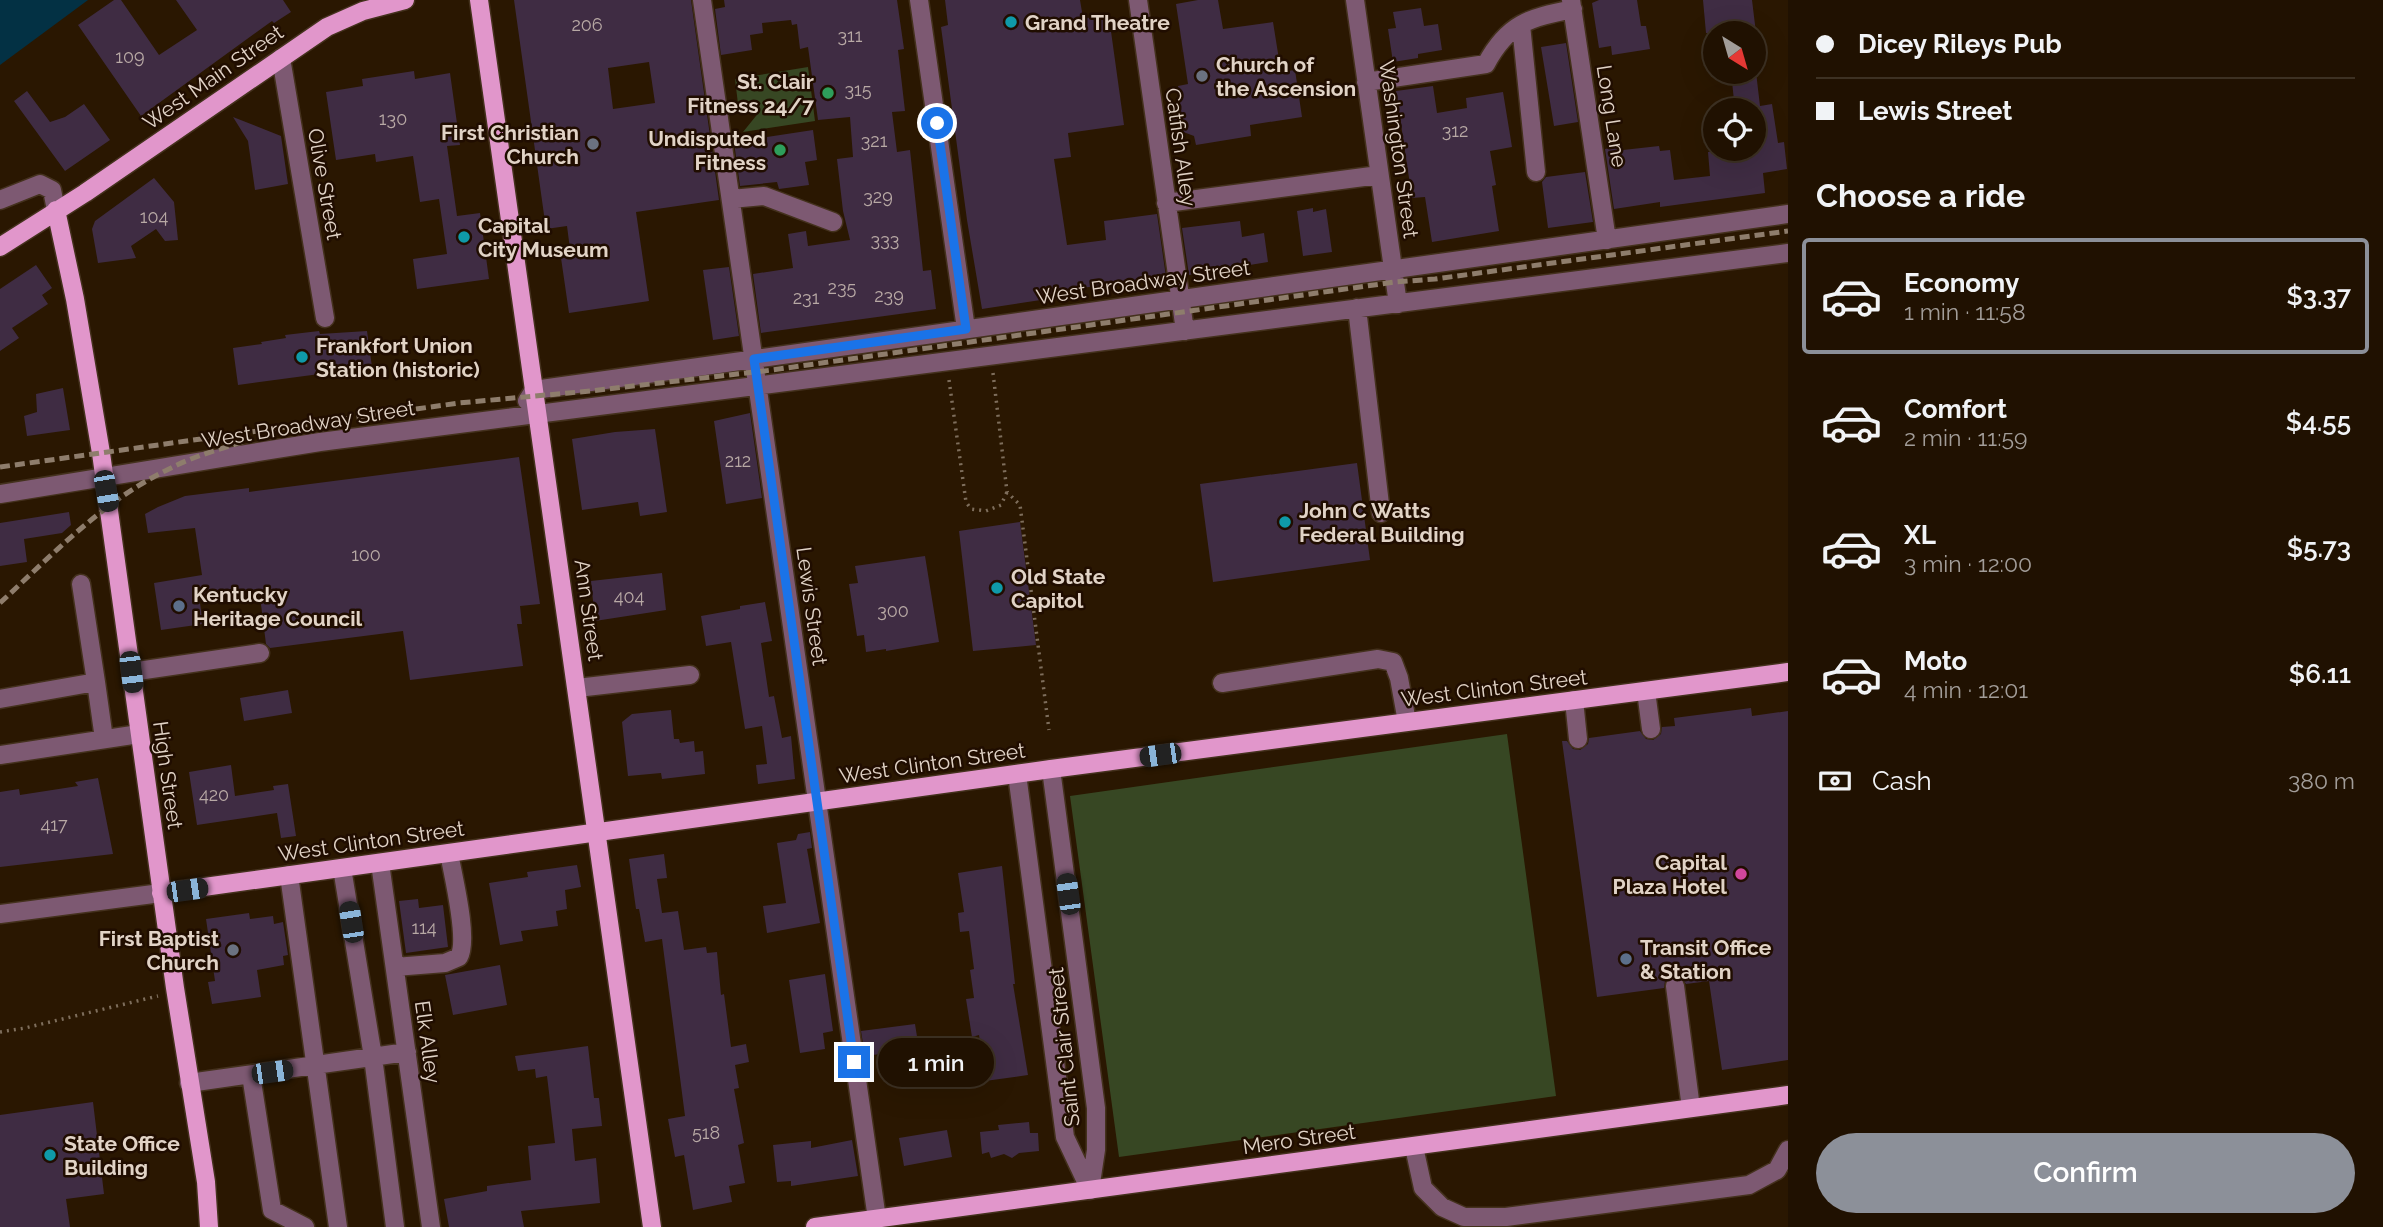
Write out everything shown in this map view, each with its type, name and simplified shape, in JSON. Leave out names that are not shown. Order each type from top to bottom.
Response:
[{"type":"main road","name":"West Main Street","points":[[0,247],[85,193],[310,38],[345,18],[405,0]]},
{"type":"main road","name":"Ann Street","points":[[479,0],[534,390],[528,415],[577,688],[652,1227]]},
{"type":"main road","name":"High Street","points":[[55,210],[75,299],[120,582],[161,893],[206,1182],[209,1227]]},
{"type":"main road","name":"West Clinton Street","points":[[161,893],[1051,769],[1788,672]]},
{"type":"main road","name":"Mero Street","points":[[815,1227],[1788,1095]]},
{"type":"main road","name":"High Street","points":[[206,1182],[222,1227]]},
{"type":"street","name":"Lewis Street","points":[[702,0],[877,1219]]},
{"type":"street","points":[[919,0],[966,329]]},
{"type":"street","name":"Catfish Alley","points":[[1138,0],[1185,331]]},
{"type":"street","name":"Washington Street","points":[[1355,0],[1398,304]]},
{"type":"street","points":[[1366,82],[1486,64],[1498,41],[1532,18],[1572,4]]},
{"type":"street","name":"Long Lane","points":[[1572,4],[1607,240]]},
{"type":"street","points":[[1521,25],[1536,172]]},
{"type":"street","name":"Olive Street","points":[[281,58],[325,318]]},
{"type":"street","points":[[1166,203],[1380,175]]},
{"type":"street","points":[[0,200],[40,184],[52,190],[55,210]]},
{"type":"street","points":[[731,199],[764,196],[833,222]]},
{"type":"street","name":"West Broadway Street","points":[[534,390],[1788,215]]},
{"type":"street","name":"West Broadway Street","points":[[0,494],[320,442],[1788,253]]},
{"type":"street","points":[[1357,308],[1381,513]]},
{"type":"street","points":[[80,584],[104,739]]},
{"type":"street","points":[[131,672],[260,653]]},
{"type":"street","points":[[1223,682],[1378,659],[1393,662],[1399,678],[1407,722]]},
{"type":"street","points":[[577,688],[690,675]]},
{"type":"street","points":[[0,699],[96,682]]},
{"type":"street","points":[[1646,691],[1651,729]]},
{"type":"street","points":[[1573,700],[1578,739]]},
{"type":"street","points":[[0,755],[139,734]]},
{"type":"street","name":"Saint Clair Street","points":[[1051,769],[1094,1087],[1097,1129],[1090,1190]]},
{"type":"street","name":"Saint Clair Street","points":[[1017,774],[1065,1137],[1090,1190]]},
{"type":"street","points":[[395,967],[445,963],[459,957],[463,950],[449,853]]},
{"type":"street","name":"Elk Alley","points":[[380,863],[431,1227]]},
{"type":"street","points":[[342,868],[373,1057],[395,1227]]},
{"type":"street","points":[[289,876],[338,1227]]},
{"type":"street","name":"West Clinton Street","points":[[0,914],[161,893]]},
{"type":"street","points":[[1675,986],[1691,1108]]},
{"type":"street","points":[[189,1083],[407,1052]]},
{"type":"street","points":[[251,1075],[272,1210],[305,1227]]},
{"type":"street","points":[[1414,1147],[1423,1188],[1442,1207],[1464,1217],[1506,1217],[1749,1185],[1777,1170],[1788,1150]]},
{"type":"path","points":[[948,378],[966,502],[971,509],[986,511],[1001,505],[1007,492],[993,371]]},
{"type":"path","points":[[1007,492],[1020,505],[1049,730]]},
{"type":"path","points":[[0,1032],[158,996]]},
{"type":"green space","points":[[808,67],[815,121],[743,132],[760,111],[756,102],[738,104],[735,79]]},
{"type":"green space","points":[[1507,734],[1556,1096],[1119,1157],[1070,796]]},
{"type":"water","points":[[0,0],[88,0],[0,65]]},
{"type":"building","points":[[114,0],[121,0],[159,55],[197,30],[176,0],[283,0],[291,12],[274,23],[272,21],[141,116],[78,25]]},
{"type":"building","points":[[514,0],[691,0],[719,200],[636,212],[649,301],[569,313],[561,258],[571,257],[567,226],[546,229]],"holes":[[[649,62],[655,103],[613,109],[608,68]]]},
{"type":"building","points":[[724,0],[897,0],[904,49],[898,50],[905,111],[892,112],[897,152],[910,150],[923,271],[931,270],[936,309],[761,333],[753,274],[793,268],[788,234],[806,231],[808,246],[850,240],[843,211],[837,159],[853,157],[850,117],[818,120],[808,47],[800,49],[797,24],[792,25],[791,20],[762,23],[763,33],[750,35],[752,50],[721,55],[715,9],[725,7]]},
{"type":"building","points":[[945,0],[1080,0],[1083,18],[1109,17],[1124,125],[1068,133],[1071,157],[1054,159],[1067,245],[1106,240],[1104,221],[1157,214],[1166,277],[1066,290],[1067,296],[982,309],[941,27],[948,25]]},
{"type":"building","name":"Church of the Ascension","points":[[1218,0],[1223,29],[1273,22],[1281,72],[1295,70],[1302,117],[1250,125],[1251,136],[1196,145],[1194,136],[1178,130],[1171,122],[1169,113],[1172,104],[1180,99],[1178,86],[1188,84],[1176,4]]},
{"type":"building","points":[[1599,0],[1637,0],[1641,26],[1646,26],[1650,49],[1612,55],[1611,46],[1599,48],[1592,3]]},
{"type":"building","points":[[1703,0],[1752,0],[1755,21],[1705,21]]},
{"type":"building","points":[[1421,8],[1424,26],[1438,24],[1442,50],[1393,62],[1388,29],[1396,28],[1393,12]]},
{"type":"building","points":[[1566,43],[1578,122],[1554,126],[1541,47]]},
{"type":"building","points":[[414,71],[415,79],[450,73],[460,145],[447,146],[457,216],[480,213],[489,279],[417,289],[413,259],[447,254],[439,199],[420,202],[413,156],[376,162],[375,154],[336,160],[326,92],[363,86],[362,79]]},
{"type":"building","points":[[1732,84],[1757,84],[1759,98],[1734,98]]},
{"type":"building","points":[[1433,86],[1437,113],[1467,108],[1466,98],[1503,92],[1512,147],[1490,151],[1496,185],[1492,186],[1499,231],[1432,242],[1425,197],[1412,198],[1396,91]]},
{"type":"building","points":[[27,91],[50,122],[65,117],[84,104],[110,140],[65,171],[14,101]]},
{"type":"building","points":[[1772,104],[1778,143],[1784,142],[1787,169],[1763,173],[1765,193],[1660,207],[1660,202],[1614,209],[1605,149],[1659,146],[1660,151],[1670,150],[1674,180],[1710,176],[1709,161],[1766,161],[1766,105]]},
{"type":"building","points":[[233,117],[281,136],[288,184],[255,190],[248,141]]},
{"type":"building","points":[[813,130],[817,160],[805,162],[809,185],[779,189],[777,182],[740,186],[734,142]]},
{"type":"building","points":[[1585,172],[1593,222],[1548,228],[1542,182],[1546,177]]},
{"type":"building","points":[[154,178],[174,202],[178,240],[165,241],[156,229],[131,246],[136,258],[98,263],[92,229],[95,221]]},
{"type":"building","points":[[1313,208],[1313,212],[1326,209],[1332,252],[1303,256],[1297,211]]},
{"type":"building","points":[[1240,221],[1242,237],[1264,233],[1268,262],[1189,275],[1182,228]]},
{"type":"building","points":[[36,265],[52,288],[42,295],[48,304],[12,328],[19,338],[0,351],[0,289]]},
{"type":"building","points":[[729,267],[739,336],[713,340],[703,270]]},
{"type":"building","name":"Frankfort Union Station (historic)","points":[[319,331],[320,334],[367,331],[372,367],[238,385],[233,348],[286,338],[285,335]]},
{"type":"building","points":[[63,388],[70,430],[27,436],[24,416],[37,412],[36,394]]},
{"type":"building","points":[[750,413],[762,498],[726,504],[714,421]]},
{"type":"building","points":[[655,429],[667,512],[640,516],[638,502],[582,510],[572,439]]},
{"type":"building","points":[[519,457],[540,604],[520,606],[522,624],[517,624],[523,666],[410,680],[403,631],[270,648],[266,644],[259,589],[199,596],[203,624],[161,630],[154,583],[202,575],[195,528],[148,533],[145,514],[158,507],[185,496],[249,488],[249,492]]},
{"type":"building","name":"John C Watts Federal Building","points":[[1357,463],[1370,560],[1213,582],[1200,484]]},
{"type":"building","points":[[69,512],[71,525],[62,533],[24,539],[27,562],[0,566],[0,523]]},
{"type":"building","name":"Old State Capitol","points":[[1020,522],[1036,645],[973,651],[959,531]]},
{"type":"building","points":[[925,556],[939,642],[866,652],[864,635],[857,636],[849,584],[858,583],[855,566]]},
{"type":"building","points":[[662,573],[666,610],[595,621],[591,581]]},
{"type":"building","points":[[765,602],[772,641],[761,643],[769,697],[774,696],[782,738],[791,736],[795,779],[758,784],[756,765],[767,764],[762,726],[745,729],[731,642],[706,646],[701,616]]},
{"type":"building","points":[[288,690],[292,713],[244,721],[240,698]]},
{"type":"building","points":[[1751,708],[1752,716],[1788,711],[1788,1060],[1722,1070],[1709,981],[1686,984],[1680,976],[1673,975],[1665,981],[1664,988],[1597,997],[1562,741],[1567,741],[1573,749],[1580,750],[1588,744],[1589,738],[1640,731],[1646,739],[1653,740],[1661,734],[1662,727],[1675,726],[1674,718]]},
{"type":"building","points":[[671,710],[674,739],[679,739],[680,743],[694,741],[695,752],[703,751],[705,774],[662,779],[661,773],[628,776],[622,722],[632,714]]},
{"type":"building","points":[[231,765],[235,796],[274,790],[273,786],[288,784],[296,836],[281,838],[277,813],[197,825],[189,772]]},
{"type":"building","points":[[98,778],[113,854],[0,867],[0,792],[19,789],[20,795],[78,786],[75,782]]},
{"type":"building","points":[[810,832],[812,848],[807,849],[820,923],[767,933],[763,906],[786,903],[777,843],[796,840],[798,834]]},
{"type":"building","points":[[664,854],[667,878],[657,879],[662,913],[678,911],[684,950],[706,947],[707,953],[717,952],[721,995],[724,994],[731,1047],[746,1044],[749,1062],[735,1065],[739,1088],[734,1089],[744,1143],[738,1145],[745,1183],[729,1186],[732,1202],[693,1210],[684,1155],[675,1157],[668,1119],[685,1116],[662,939],[645,942],[639,909],[636,909],[629,859]]},
{"type":"building","points":[[577,865],[581,887],[565,890],[567,909],[556,911],[558,926],[521,931],[523,941],[500,945],[489,883],[528,877],[527,872]]},
{"type":"building","points":[[1002,866],[1013,984],[1028,1075],[985,1081],[979,1035],[972,1037],[966,999],[974,998],[970,970],[974,969],[969,931],[960,932],[958,913],[964,912],[958,873]]},
{"type":"building","points":[[418,899],[419,908],[443,905],[448,947],[406,953],[399,901]]},
{"type":"building","name":"First Baptist Church","points":[[249,913],[250,919],[273,916],[274,924],[283,922],[288,955],[283,956],[284,965],[257,970],[261,997],[212,1004],[208,982],[215,981],[206,919]]},
{"type":"building","points":[[500,965],[507,1005],[453,1015],[445,975]]},
{"type":"building","points":[[825,974],[833,1031],[823,1033],[825,1049],[800,1053],[789,980]]},
{"type":"building","points":[[915,1024],[919,1049],[865,1056],[861,1031]]},
{"type":"building","points":[[588,1046],[594,1098],[599,1098],[602,1126],[572,1129],[575,1161],[596,1158],[600,1203],[521,1211],[524,1227],[449,1227],[444,1199],[487,1191],[487,1186],[531,1180],[528,1146],[555,1143],[547,1076],[536,1078],[535,1069],[518,1071],[515,1056]]},
{"type":"building","name":"State Office Building","points":[[93,1102],[104,1194],[66,1199],[70,1227],[0,1227],[0,1115]]},
{"type":"building","points":[[1029,1122],[1030,1133],[1038,1133],[1039,1151],[1019,1153],[1012,1158],[1004,1154],[991,1158],[989,1152],[982,1154],[980,1132],[999,1130],[998,1125]]},
{"type":"building","points":[[947,1130],[952,1157],[904,1166],[899,1138]]},
{"type":"building","points":[[852,1140],[858,1176],[791,1186],[791,1181],[777,1182],[773,1145],[811,1141],[811,1148]]},
{"type":"railway","points":[[0,467],[459,403],[772,370],[1395,282],[1435,279],[1788,231]]},
{"type":"railway","points":[[0,603],[60,547],[124,495],[181,463],[251,439]]},
{"type":"place","name":"Grand Theatre","points":[[1011,22]]},
{"type":"place","name":"Church of the Ascension","points":[[1202,76]]},
{"type":"place","name":"St. Clair Fitness 24/7","points":[[828,93]]},
{"type":"place","name":"First Christian Church","points":[[593,144]]},
{"type":"place","name":"Undisputed Fitness","points":[[780,150]]},
{"type":"place","name":"Capital City Museum","points":[[464,237]]},
{"type":"place","name":"Frankfort Union Station (historic)","points":[[302,357]]},
{"type":"place","name":"John C Watts Federal Building","points":[[1285,522]]},
{"type":"place","name":"Old State Capitol","points":[[997,588]]},
{"type":"place","name":"Kentucky Heritage Council","points":[[179,606]]},
{"type":"place","name":"Capital Plaza Hotel","points":[[1741,874]]},
{"type":"place","name":"First Baptist Church","points":[[233,950]]},
{"type":"place","name":"Transit Office & Station","points":[[1626,959]]},
{"type":"place","name":"State Office Building","points":[[50,1155]]},
{"type":"route","points":[[854,1062],[754,359],[966,329],[937,123]]}]
